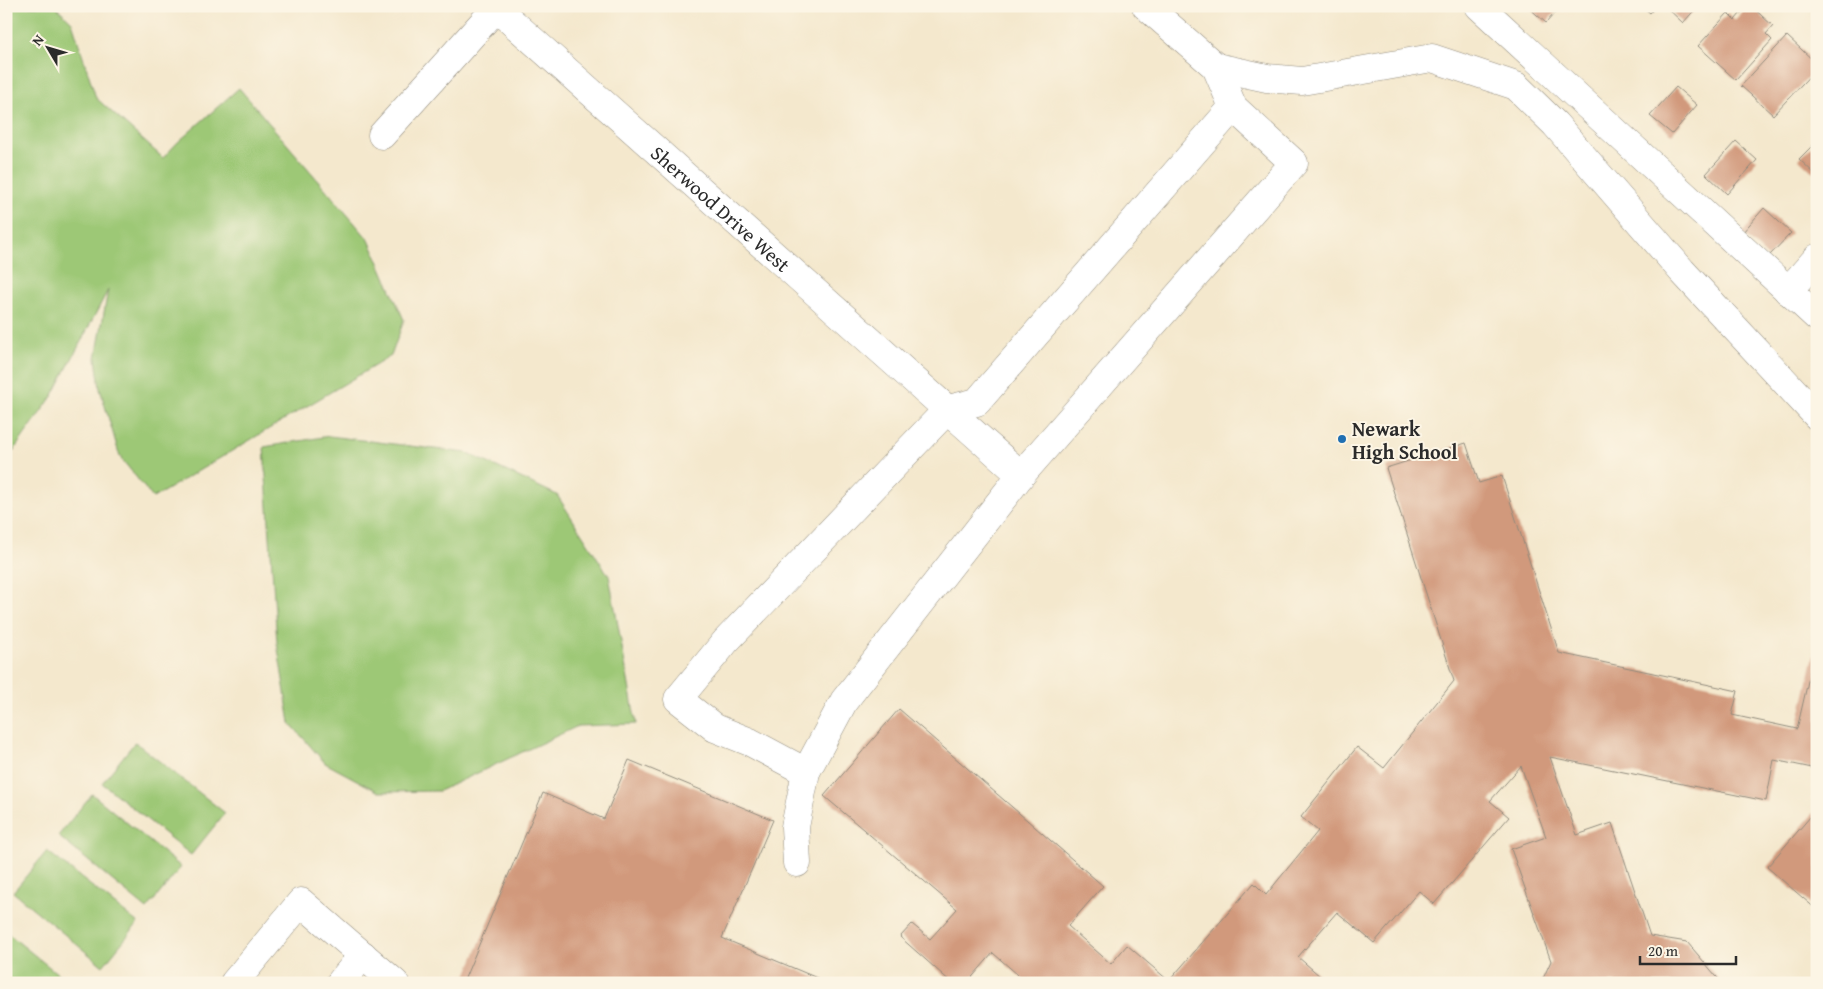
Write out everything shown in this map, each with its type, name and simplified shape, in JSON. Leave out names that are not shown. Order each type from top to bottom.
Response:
[{"type":"street","points":[[797,862],[795,828],[806,772],[844,701],[1021,476],[1294,162],[1233,107],[1216,67],[1146,6]]},
{"type":"street","points":[[1479,6],[1817,317]]},
{"type":"street","points":[[382,134],[496,7]]},
{"type":"street","name":"Sherwood Drive West","points":[[496,7],[1021,476]]},
{"type":"street","points":[[1216,67],[1267,78],[1302,81],[1432,58],[1516,86],[1555,124],[1682,270],[1817,416]]},
{"type":"street","points":[[806,772],[750,742],[715,728],[678,699],[726,641],[948,409],[977,402],[1233,107]]},
{"type":"street","points":[[1788,291],[1817,258]]},
{"type":"street","points":[[234,983],[301,902],[395,983]]},
{"type":"street","points":[[340,983],[363,955]]},
{"type":"green space","points":[[6,6],[55,6],[72,22],[96,98],[163,158],[177,143],[239,88],[369,240],[404,320],[391,356],[153,498],[120,457],[100,389],[96,358],[108,290],[53,395],[6,461]]},
{"type":"green space","points":[[329,436],[467,453],[557,495],[609,576],[636,724],[578,726],[439,791],[379,792],[325,763],[290,723],[277,643],[264,447]]},
{"type":"green space","points":[[135,742],[225,813],[191,855],[102,783]]},
{"type":"green space","points":[[92,794],[181,867],[147,909],[58,836]]},
{"type":"green space","points":[[47,851],[138,923],[103,966],[13,892]]},
{"type":"green space","points":[[6,932],[69,983],[6,983]]},
{"type":"building","points":[[1527,6],[1561,6],[1546,23]]},
{"type":"building","points":[[1642,6],[1656,6],[1650,13]]},
{"type":"building","points":[[1665,6],[1698,6],[1683,23]]},
{"type":"building","points":[[1747,6],[1751,6],[1773,26],[1766,34],[1772,40],[1736,80],[1698,46],[1728,13],[1735,20]]},
{"type":"building","points":[[1787,36],[1817,64],[1817,68],[1773,115],[1741,86]]},
{"type":"building","points":[[1676,87],[1697,105],[1672,134],[1650,116]]},
{"type":"building","points":[[1736,141],[1757,160],[1727,194],[1706,174]]},
{"type":"building","points":[[1815,143],[1817,145],[1817,176],[1799,159]]},
{"type":"building","points":[[1764,208],[1791,233],[1768,257],[1742,233]]},
{"type":"building","points":[[1466,443],[1479,483],[1502,476],[1559,653],[1738,691],[1732,715],[1797,729],[1817,642],[1817,769],[1774,760],[1766,801],[1550,757],[1577,835],[1612,823],[1650,936],[1687,942],[1722,983],[1541,983],[1551,961],[1511,849],[1546,837],[1521,766],[1490,801],[1509,817],[1434,904],[1419,891],[1374,943],[1337,912],[1298,957],[1328,983],[1025,983],[993,953],[967,983],[952,983],[900,937],[912,924],[930,939],[957,909],[824,796],[899,709],[1103,886],[1068,926],[1111,964],[1127,945],[1169,981],[1254,883],[1266,895],[1318,831],[1301,817],[1357,747],[1384,768],[1454,681],[1386,468]]},
{"type":"building","points":[[629,760],[773,820],[722,938],[829,983],[477,983],[465,978],[543,793],[604,819]]},
{"type":"building","points":[[1817,809],[1817,910],[1767,867]]},
{"type":"place","name":"Newark High School","points":[[1342,439]]}]
